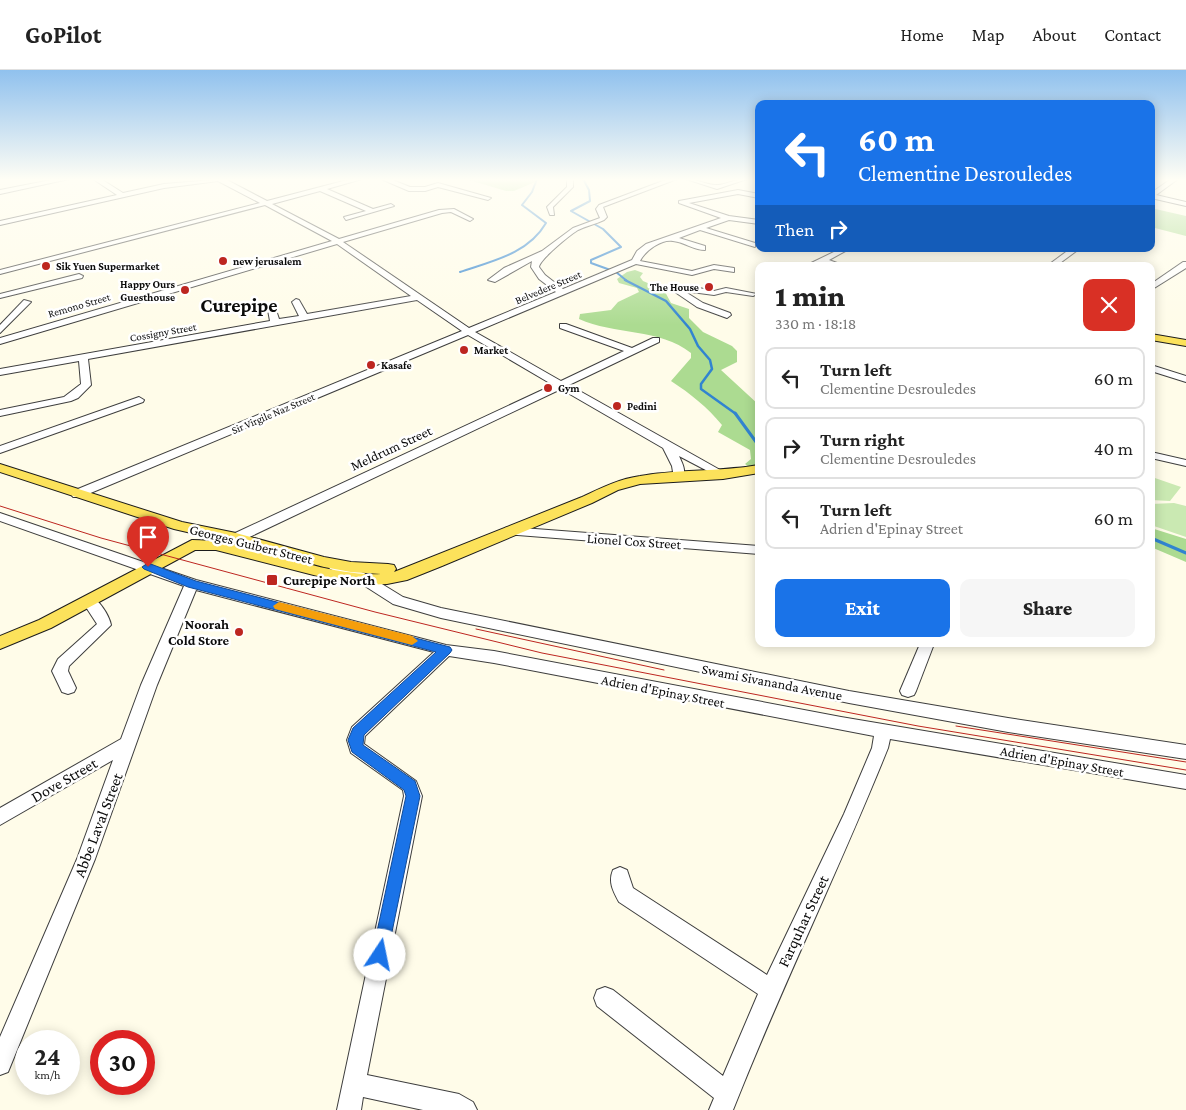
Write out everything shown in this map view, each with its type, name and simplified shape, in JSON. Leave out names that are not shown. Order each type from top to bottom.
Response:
[{"type":"main road","points":[[1155,338],[1186,343]]},
{"type":"main road","name":"Georges Guibert Street","points":[[0,468],[179,526],[236,538],[324,562],[376,569],[421,567]]},
{"type":"main road","name":"Georges Guibert Street","points":[[0,644],[89,601],[148,567],[192,545],[216,545],[325,574],[365,580],[401,576],[587,500],[613,486],[639,480],[678,476],[724,475],[755,470]]},
{"type":"street","points":[[0,272],[171,228]]},
{"type":"street","points":[[312,228],[338,241],[469,332],[668,446],[724,475]]},
{"type":"street","name":"Remono Street","points":[[0,341],[385,228]]},
{"type":"street","points":[[492,280],[507,270],[544,253],[579,228]]},
{"type":"street","points":[[731,270],[714,267],[692,273],[635,262],[640,253],[649,246],[699,228],[752,245]]},
{"type":"street","points":[[670,237],[702,248]]},
{"type":"street","points":[[818,262],[839,252]]},
{"type":"street","points":[[1057,262],[1071,252]]},
{"type":"street","points":[[544,253],[536,261],[535,267],[538,272],[563,293]]},
{"type":"street","points":[[822,260],[828,262]]},
{"type":"street","name":"Belvedere Street","points":[[469,332],[635,262]]},
{"type":"street","points":[[1155,285],[1186,264]]},
{"type":"street","points":[[0,296],[80,276]]},
{"type":"street","points":[[727,315],[700,305],[676,290],[689,288],[714,293],[726,290],[754,294]]},
{"type":"street","name":"Cossigny Street","points":[[0,372],[418,297]]},
{"type":"street","points":[[0,330],[27,302]]},
{"type":"street","points":[[296,302],[304,318]]},
{"type":"street","points":[[272,310],[275,323]]},
{"type":"street","points":[[563,326],[632,351]]},
{"type":"street","name":"Sir Virgile Naz Street","points":[[77,494],[469,332]]},
{"type":"street","name":"Meldrum Street","points":[[236,538],[656,340]]},
{"type":"street","points":[[0,413],[74,396],[86,385],[83,358]]},
{"type":"street","points":[[1155,369],[1186,379]]},
{"type":"street","points":[[0,450],[139,400]]},
{"type":"street","points":[[668,446],[678,466],[678,476]]},
{"type":"street","points":[[1155,456],[1186,463]]},
{"type":"street","name":"Adrien d'Epinay Street","points":[[0,517],[148,567],[192,584],[446,650],[494,657],[883,732],[1186,782]]},
{"type":"street","name":"Lionel Cox Street","points":[[509,531],[755,550]]},
{"type":"street","name":"Swami Sivananda Avenue","points":[[324,562],[351,571],[387,596],[398,601],[441,613],[758,680],[999,724],[1186,752]]},
{"type":"street","points":[[387,596],[392,584],[401,576]]},
{"type":"street","name":"Abbe Laval Street","points":[[0,1064],[86,859],[149,685],[192,584]]},
{"type":"street","points":[[68,688],[60,671],[63,663],[104,625],[103,620],[89,601]]},
{"type":"street","points":[[908,691],[925,647]]},
{"type":"street","points":[[349,1110],[413,796],[410,786],[357,748],[355,740],[358,732],[446,650]]},
{"type":"street","name":"Farquhar Street","points":[[724,1102],[770,990],[852,815],[880,748],[883,732]]},
{"type":"street","name":"Dove Street","points":[[0,817],[128,743]]},
{"type":"street","points":[[620,876],[621,887],[626,896],[770,990]]},
{"type":"street","points":[[605,998],[724,1102]]},
{"type":"street","points":[[354,1084],[459,1106],[465,1110]]},
{"type":"green space","points":[[1155,228],[1155,228],[1186,228],[1186,236]]},
{"type":"green space","points":[[635,270],[643,273],[640,277],[643,281],[664,290],[671,303],[689,309],[689,318],[703,332],[732,346],[737,351],[737,362],[721,370],[755,401],[755,469],[745,464],[751,459],[750,450],[718,432],[722,425],[716,418],[698,401],[671,381],[691,358],[691,353],[665,339],[607,328],[579,319],[580,314],[611,310],[618,302],[639,292],[637,288],[619,283],[617,279],[627,272]]},
{"type":"green space","points":[[1155,478],[1181,487],[1170,501],[1155,500]]},
{"type":"green space","points":[[1174,503],[1186,506],[1186,537],[1155,526],[1155,504]]},
{"type":"green space","points":[[1155,529],[1186,539],[1186,562],[1155,549]]},
{"type":"waterway","points":[[460,272],[508,255],[529,242],[543,228]]},
{"type":"waterway","points":[[600,228],[621,247],[591,260],[591,263],[616,272],[627,281]]},
{"type":"waterway","points":[[625,280],[666,301],[690,329],[698,346],[710,360],[712,369],[701,384],[701,389],[735,414]]},
{"type":"waterway","points":[[735,414],[755,440]]},
{"type":"waterway","points":[[1155,540],[1186,553]]},
{"type":"tram line","points":[[0,506],[101,538],[375,612],[542,653],[918,726],[1186,770]]},
{"type":"tram line","points":[[476,629],[664,670]]},
{"type":"tram line","points":[[956,726],[1186,762]]},
{"type":"slow traffic","points":[[279,606],[412,641]]},
{"type":"place","name":"new jerusalem","points":[[223,261]]},
{"type":"place","name":"Sik Yuen Supermarket","points":[[46,266]]},
{"type":"place","name":"The House","points":[[709,287]]},
{"type":"place","name":"Happy Ours Guesthouse","points":[[185,290]]},
{"type":"place","name":"Market","points":[[464,350]]},
{"type":"place","name":"Kasafe","points":[[371,365]]},
{"type":"place","name":"Gym","points":[[548,388]]},
{"type":"place","name":"Pedini","points":[[617,406]]},
{"type":"place","name":"Curepipe North","points":[[272,580]]},
{"type":"place","name":"Noorah Cold Store","points":[[239,632]]},
{"type":"district","name":"Curepipe","points":[[239,305]]},
{"type":"route","points":[[148,567],[192,584],[446,650],[358,732],[355,740],[357,748],[410,786],[413,796],[380,955]]}]
